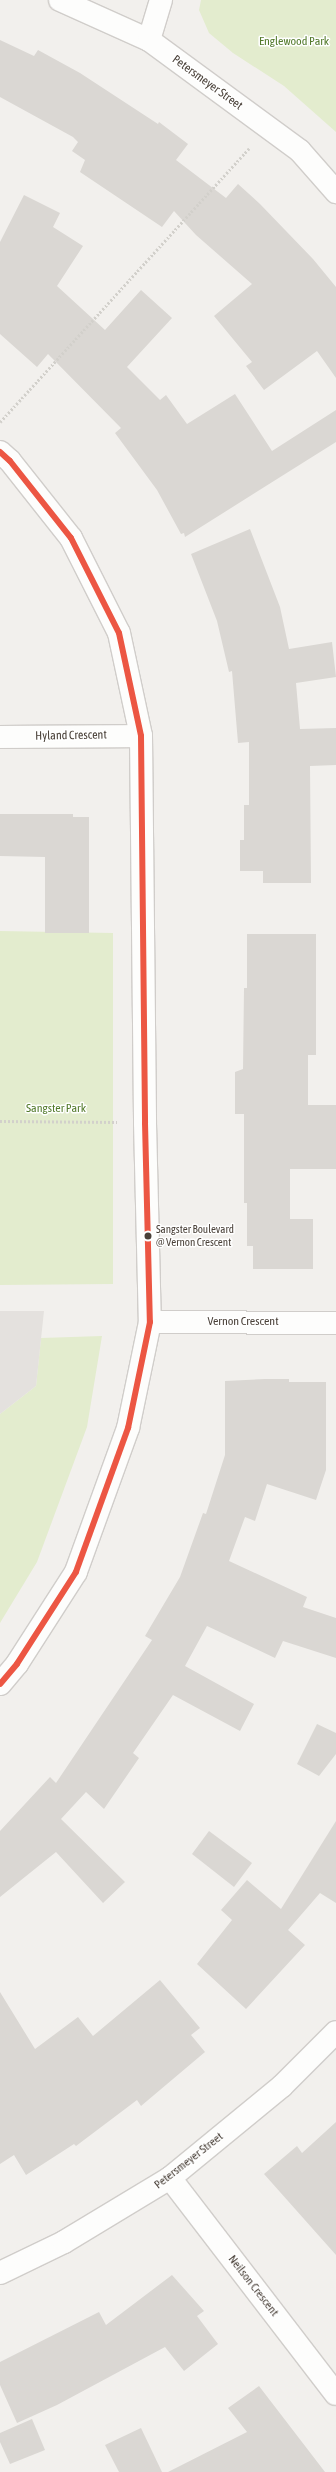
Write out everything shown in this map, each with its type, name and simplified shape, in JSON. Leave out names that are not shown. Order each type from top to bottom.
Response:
[{"type":"street","name":"Petersmeyer Street","points":[[60,0],[149,40],[300,151],[336,192]]},
{"type":"street","points":[[149,40],[161,0]]},
{"type":"street","points":[[0,452],[10,461],[71,538],[119,633],[141,736],[145,1122],[150,1322],[128,1428],[76,1572],[17,1664],[0,1684]]},
{"type":"street","name":"Hyland Crescent","points":[[0,737],[141,736]]},
{"type":"street","name":"Vernon Crescent","points":[[150,1322],[336,1323]]},
{"type":"street","name":"Petersmeyer Street","points":[[0,2273],[64,2242],[170,2178],[282,2086],[336,2032]]},
{"type":"street","name":"Neilson Crescent","points":[[170,2178],[336,2394]]},
{"type":"path","points":[[0,422],[268,127]]},
{"type":"path","points":[[0,1120],[145,1122]]},
{"type":"green space","name":"Englewood Park","points":[[201,0],[336,0],[336,132],[284,86],[233,53],[209,33],[199,10]]},
{"type":"green space","name":"Sangster Park","points":[[0,931],[113,933],[113,1284],[0,1285]]},
{"type":"green space","points":[[102,1336],[87,1427],[37,1562],[0,1623],[0,1414],[36,1386],[41,1338]]},
{"type":"shaded area","points":[[0,1311],[44,1311],[36,1386],[0,1414]]},
{"type":"building","points":[[0,40],[34,56],[38,50],[80,73],[158,124],[159,122],[188,144],[176,160],[226,198],[238,184],[260,204],[313,259],[336,287],[336,378],[317,351],[264,390],[246,366],[252,362],[214,316],[252,284],[196,235],[174,211],[162,227],[80,172],[85,160],[72,151],[78,142],[73,137],[0,97]]},
{"type":"building","points":[[24,195],[60,213],[53,227],[83,246],[57,286],[105,330],[141,290],[172,318],[127,367],[160,400],[166,395],[187,424],[235,394],[272,451],[336,410],[336,442],[185,537],[184,533],[181,534],[157,490],[115,433],[121,428],[48,354],[37,367],[0,334],[0,242]]},
{"type":"building","points":[[250,529],[280,607],[289,649],[332,642],[336,677],[296,683],[300,729],[336,728],[336,765],[310,766],[311,883],[263,883],[263,871],[240,871],[240,840],[244,840],[244,805],[249,805],[249,742],[238,743],[232,671],[229,672],[217,621],[191,554]]},
{"type":"building","points":[[0,814],[73,814],[73,817],[89,817],[89,933],[45,933],[45,857],[0,856]]},
{"type":"building","points":[[247,934],[316,934],[316,1055],[308,1055],[308,1105],[336,1105],[336,1169],[290,1169],[290,1219],[313,1219],[313,1269],[253,1269],[253,1246],[247,1246],[247,1203],[244,1203],[244,1114],[235,1114],[235,1072],[243,1069],[244,988],[247,988]]},
{"type":"building","points":[[289,1379],[289,1382],[326,1382],[326,1470],[316,1500],[267,1484],[255,1521],[245,1517],[229,1561],[307,1597],[303,1607],[336,1618],[336,1658],[283,1641],[275,1658],[207,1626],[185,1666],[254,1704],[240,1731],[173,1695],[133,1753],[139,1758],[104,1809],[86,1792],[61,1819],[125,1882],[103,1903],[56,1852],[0,1897],[0,1831],[50,1777],[56,1783],[152,1640],[145,1636],[180,1577],[203,1513],[206,1514],[225,1455],[225,1381]]},
{"type":"building","points":[[317,1724],[336,1733],[336,1754],[319,1776],[297,1764]]},
{"type":"building","points":[[336,1821],[336,1903],[320,1893],[288,1930],[305,1945],[246,2009],[197,1964],[232,1920],[221,1910],[247,1880],[281,1909]]},
{"type":"building","points":[[209,1831],[252,1863],[234,1887],[192,1854]]},
{"type":"building","points":[[160,1980],[200,2028],[191,2035],[205,2052],[141,2106],[137,2100],[76,2146],[74,2144],[26,2175],[14,2155],[0,2164],[0,1992],[35,2049],[78,2017],[93,2036]]},
{"type":"building","points":[[336,2122],[336,2255],[264,2174],[297,2146],[302,2153]]},
{"type":"building","points":[[172,2275],[204,2311],[197,2316],[218,2344],[184,2371],[165,2347],[57,2405],[17,2423],[0,2385],[0,2362],[99,2312],[106,2325]]},
{"type":"building","points":[[259,2386],[325,2472],[168,2472],[247,2432],[228,2408]]},
{"type":"building","points":[[32,2419],[45,2450],[10,2464],[0,2442],[0,2433]]},
{"type":"building","points":[[141,2428],[162,2472],[119,2472],[105,2445]]},
{"type":"transit line","points":[[0,452],[10,461],[71,538],[119,633],[141,736],[145,1123],[150,1322],[128,1428],[76,1572],[17,1664],[0,1684]]},
{"type":"place","name":"Sangster Boulevard @ Vernon Crescent","points":[[148,1236]]}]
